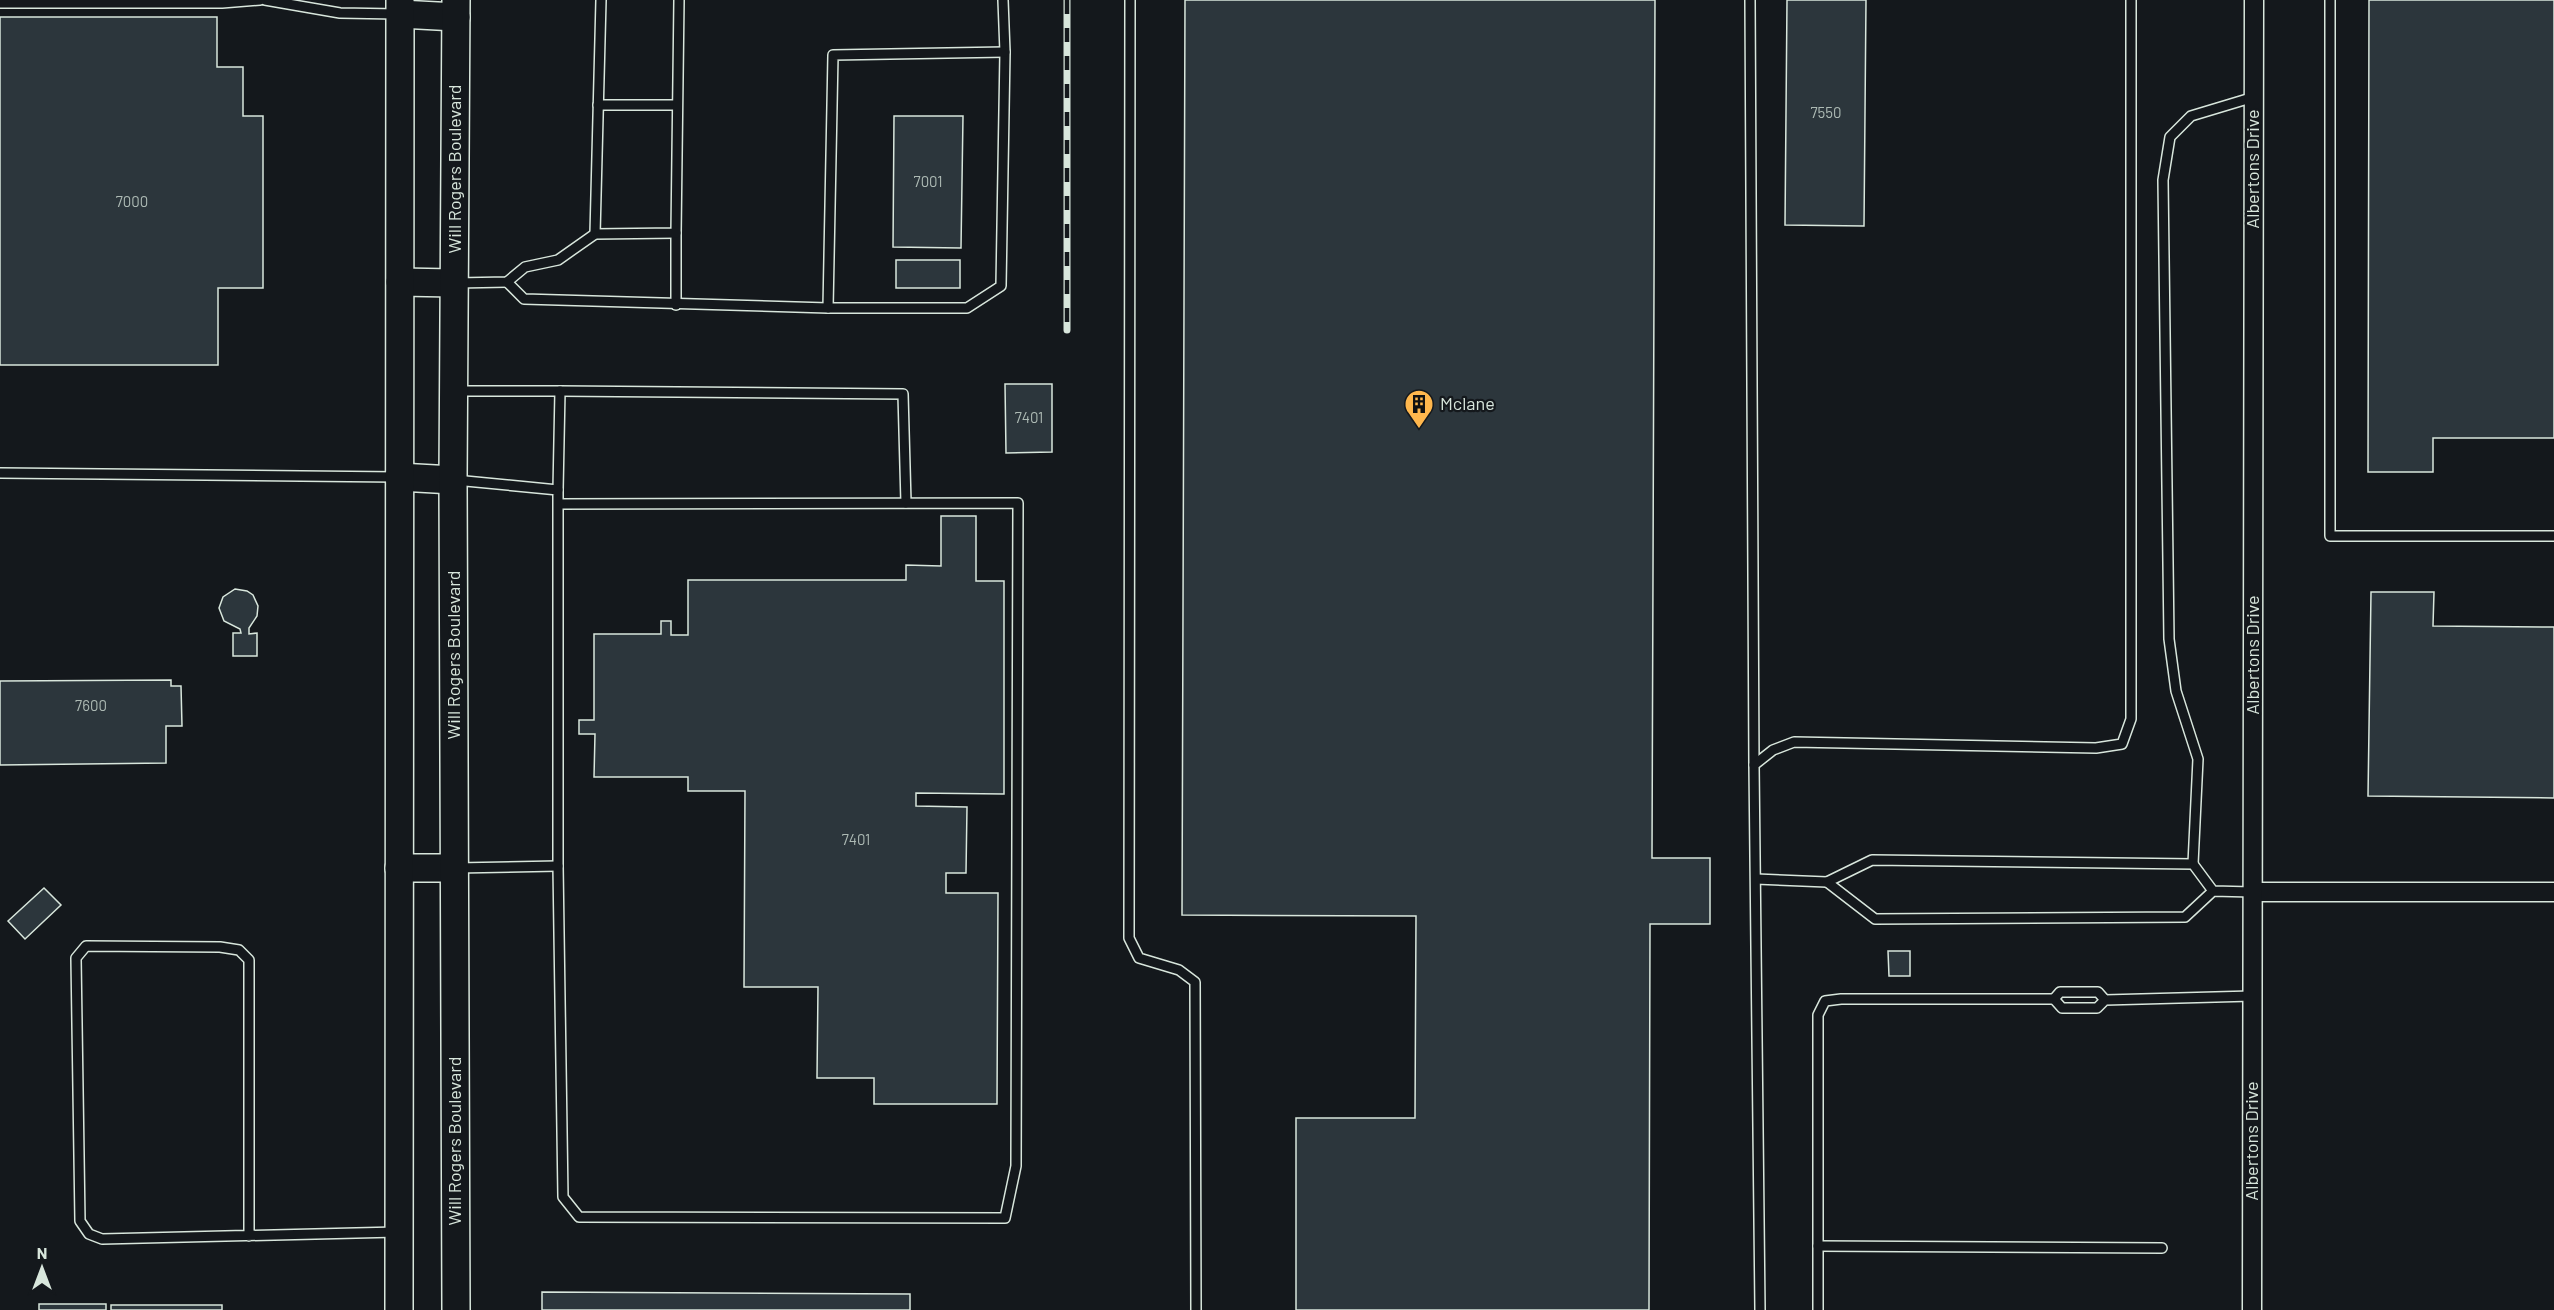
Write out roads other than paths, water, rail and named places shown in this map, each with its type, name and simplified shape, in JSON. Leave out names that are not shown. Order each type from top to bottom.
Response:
[{"type":"main road","points":[[399,1310],[400,7],[456,8]]},
{"type":"main road","name":"Will Rogers Boulevard","points":[[456,8],[453,480],[456,1310]]},
{"type":"main road","points":[[399,282],[454,283]]},
{"type":"main road","points":[[399,477],[453,480]]},
{"type":"main road","points":[[399,868],[454,868]]},
{"type":"street","name":"Albertons Drive","points":[[2252,1310],[2254,0]]},
{"type":"street","points":[[2252,892],[2554,892]]},
{"type":"lane","points":[[0,3],[222,3],[260,0]]},
{"type":"lane","points":[[266,0],[340,13],[400,7]]},
{"type":"lane","points":[[595,234],[601,0]]},
{"type":"lane","points":[[676,304],[679,0]]},
{"type":"lane","points":[[507,282],[524,299],[828,308],[967,308],[1001,286],[1005,52],[1003,0]]},
{"type":"lane","points":[[1130,0],[1129,938],[1139,958],[1179,970],[1195,982],[1196,1310]]},
{"type":"lane","points":[[1750,0],[1754,765],[1760,1310]]},
{"type":"lane","points":[[1754,765],[1773,750],[1794,741],[2096,748],[2122,744],[2131,719],[2131,0]]},
{"type":"lane","points":[[2330,0],[2330,536],[2554,536]]},
{"type":"lane","points":[[828,308],[833,55],[1005,52]]},
{"type":"lane","points":[[2213,891],[2193,864],[2198,759],[2176,691],[2169,639],[2163,180],[2170,137],[2190,116],[2254,97]]},
{"type":"lane","points":[[598,105],[677,105]]},
{"type":"lane","points":[[454,283],[507,282],[525,267],[558,260],[595,234],[676,233]]},
{"type":"lane","points":[[454,391],[903,394],[906,503]]},
{"type":"lane","points":[[558,504],[1018,503],[1016,1166],[1005,1218],[579,1217],[563,1197],[558,867],[558,504],[558,490],[560,392]]},
{"type":"lane","points":[[0,473],[399,477]]},
{"type":"lane","points":[[453,480],[558,490]]},
{"type":"lane","points":[[1756,879],[1827,882],[1872,860],[2193,864]]},
{"type":"lane","points":[[454,868],[558,867]]},
{"type":"lane","points":[[1827,882],[1875,919],[2185,917],[2213,891],[2252,892]]},
{"type":"lane","points":[[249,1236],[249,960],[239,950],[220,947],[86,946],[76,958],[80,1221],[89,1234],[102,1239],[249,1236],[399,1232]]},
{"type":"lane","points":[[1818,1310],[1818,1015],[1825,1001],[1841,999],[2054,999],[2060,993],[2098,993],[2105,1000]]},
{"type":"lane","points":[[2054,999],[2062,1008],[2097,1008],[2105,1000],[2252,996]]},
{"type":"lane","points":[[1818,1245],[2162,1248]]},
{"type":"railway","points":[[1067,0],[1067,330]]},
{"type":"place","name":"Mclane","points":[[1419,430]]}]
